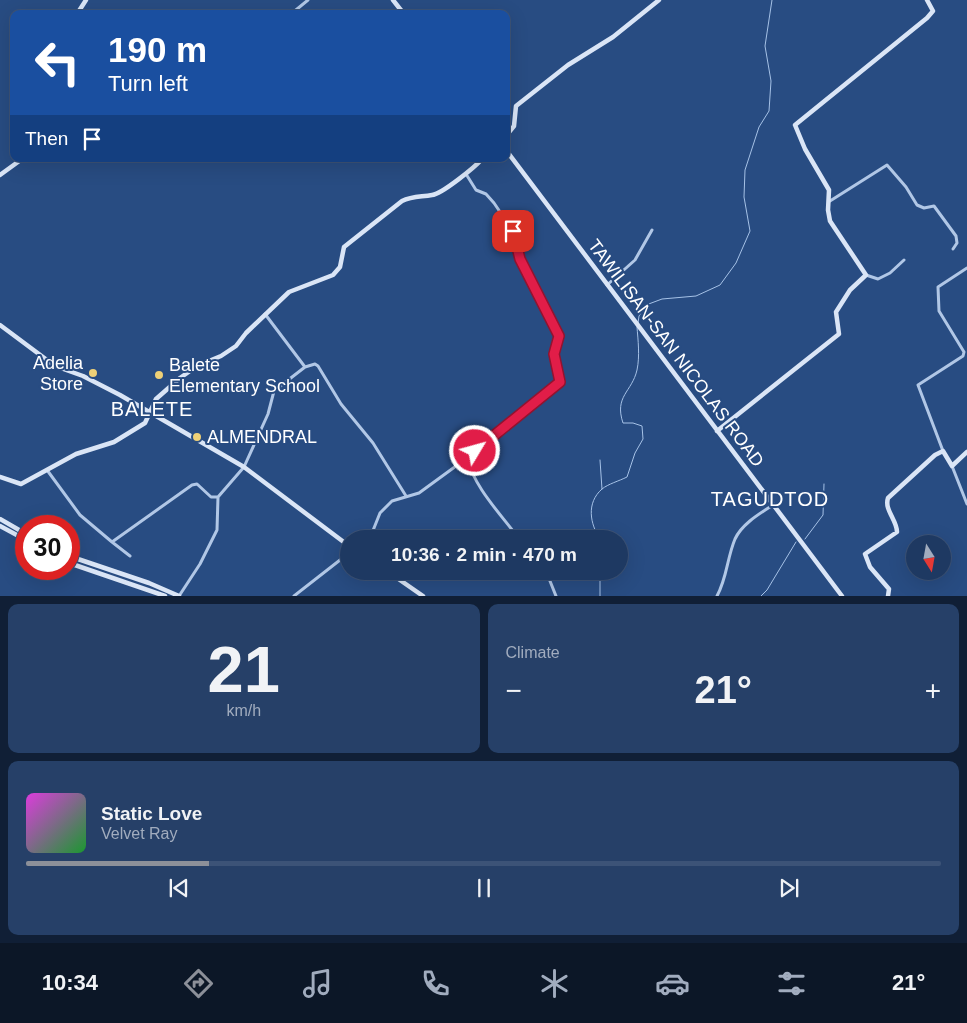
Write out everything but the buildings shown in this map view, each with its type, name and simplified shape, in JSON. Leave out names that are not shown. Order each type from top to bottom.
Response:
[{"type":"street","points":[[297,10],[308,0]]},
{"type":"street","points":[[393,0],[401,10]]},
{"type":"street","points":[[510,131],[514,126],[516,106],[568,65],[613,37],[659,0]]},
{"type":"street","points":[[904,260],[878,279],[866,275],[830,220],[828,210],[830,201],[829,190],[805,149],[795,125],[927,18],[933,11],[927,0]]},
{"type":"street","name":"TAWILISAN-SAN NICOLAS ROAD","points":[[510,155],[842,596]]},
{"type":"street","points":[[0,176],[18,162]]},
{"type":"street","points":[[0,477],[21,484],[76,454],[114,442],[132,433],[145,424],[156,399],[197,366],[221,356],[236,346],[265,314],[289,292],[333,275],[340,267],[344,247],[402,201],[412,196],[434,195],[466,174],[479,162]]},
{"type":"street","points":[[830,201],[887,166],[906,187],[917,205],[924,208],[934,206],[956,236],[957,243],[953,249]]},
{"type":"street","points":[[373,530],[380,513],[392,501],[419,493],[467,458],[560,382],[554,354],[559,336],[520,259],[513,231],[494,203],[486,194],[476,190],[466,174]]},
{"type":"street","points":[[607,285],[635,260],[652,230]]},
{"type":"street","points":[[967,268],[938,287],[939,311],[964,352],[963,356],[918,385],[943,451],[952,466],[967,504]]},
{"type":"street","points":[[717,431],[837,337],[839,329],[836,312],[850,290],[866,275]]},
{"type":"street","points":[[265,314],[305,367]]},
{"type":"street","points":[[0,325],[2,331],[55,366],[83,376],[150,411],[244,467],[340,539]]},
{"type":"street","points":[[80,560],[149,582],[179,596],[200,564],[217,530],[218,497],[244,467],[268,414],[274,391],[305,367],[314,364],[318,366],[341,404],[373,443],[406,496]]},
{"type":"street","points":[[888,596],[889,589],[870,567],[865,554],[897,532],[897,523],[888,507],[888,498],[935,455],[943,451]]},
{"type":"street","points":[[952,466],[967,452]]},
{"type":"street","points":[[467,458],[469,467],[491,502],[512,530]]},
{"type":"street","points":[[47,470],[80,515],[130,556]]},
{"type":"street","points":[[112,542],[192,485],[197,484],[211,497],[218,497]]},
{"type":"street","points":[[717,596],[725,579],[735,538],[751,520],[773,505]]},
{"type":"street","points":[[0,519],[15,528]]},
{"type":"street","points":[[0,526],[15,534]]},
{"type":"street","points":[[294,596],[340,560]]},
{"type":"street","points":[[80,567],[165,596]]},
{"type":"street","points":[[101,574],[103,568]]},
{"type":"street","points":[[400,580],[424,596]]},
{"type":"street","points":[[550,580],[556,596]]},
{"type":"waterway","points":[[638,323],[639,316],[646,305],[662,299],[696,296],[720,285],[736,263],[750,231],[744,197],[745,170],[759,127],[769,111],[771,81],[765,46],[772,0]]},
{"type":"waterway","points":[[596,530],[591,514],[597,495],[604,487],[627,477],[635,453],[643,439],[642,426],[633,423],[623,423],[621,414],[622,400],[635,377],[638,365],[637,327]]},
{"type":"waterway","points":[[600,460],[602,489]]},
{"type":"waterway","points":[[805,539],[823,515],[824,484]]},
{"type":"waterway","points":[[761,596],[767,590],[796,542]]},
{"type":"waterway","points":[[600,580],[600,596]]},
{"type":"place","name":"Adelia Store","points":[[93,373]]},
{"type":"place","name":"Balete Elementary School","points":[[159,375]]},
{"type":"place","name":"ALMENDRAL","points":[[197,437]]},
{"type":"district","name":"BALETE","points":[[152,409]]},
{"type":"district","name":"TAGUDTOD","points":[[770,499]]},
{"type":"route","points":[[475,451],[560,382],[554,354],[559,336],[520,259],[513,231]]}]
